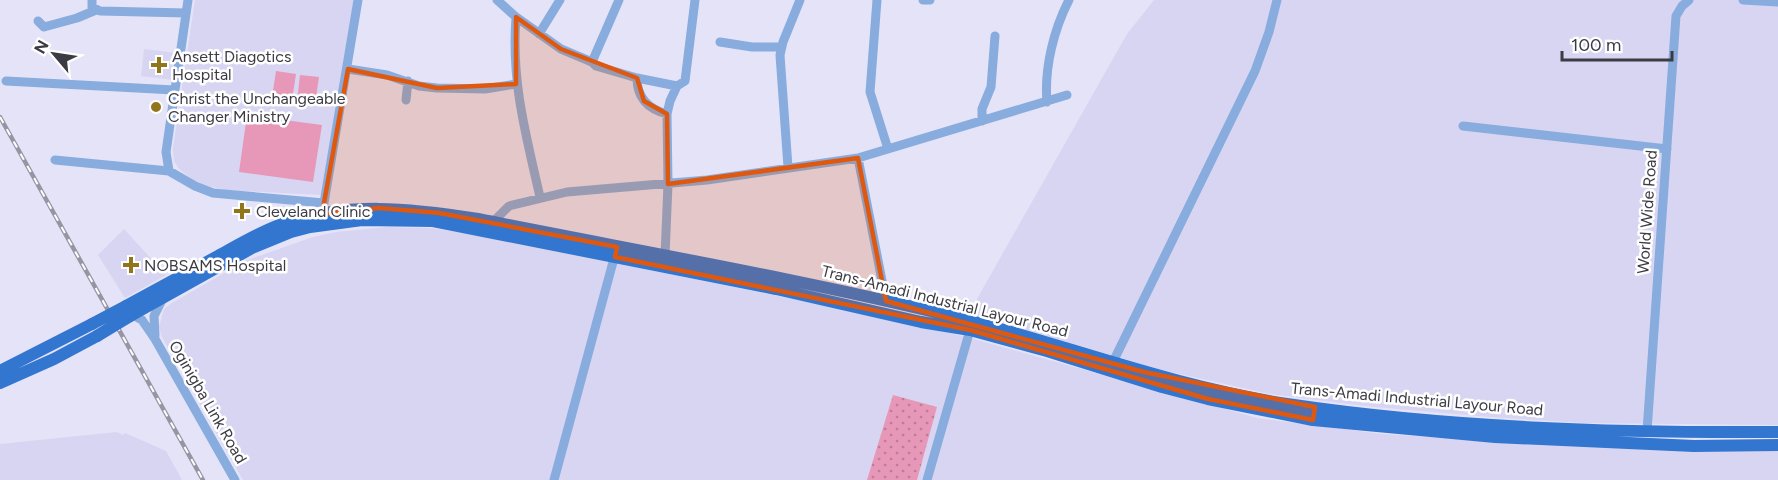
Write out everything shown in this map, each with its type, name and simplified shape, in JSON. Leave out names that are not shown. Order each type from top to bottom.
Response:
[{"type":"main road","name":"Trans-Amadi Industrial Layour Road","points":[[130,312],[255,236],[279,225],[323,208],[390,208],[493,222],[921,322],[970,330],[1208,399],[1495,437],[1694,446],[1778,445]]},
{"type":"main road","name":"Trans-Amadi Industrial Layour Road","points":[[130,312],[164,298],[272,239],[310,227],[362,220],[407,219],[433,221],[616,252],[665,256],[886,301],[985,325],[1198,385],[1284,403],[1314,413],[1476,424],[1647,431],[1778,432]]},
{"type":"main road","points":[[0,371],[92,324],[130,312]]},
{"type":"main road","points":[[0,383],[54,359],[97,336],[130,312]]},
{"type":"street","points":[[169,171],[166,152],[188,0]]},
{"type":"street","points":[[55,160],[169,171],[213,193],[323,208],[358,0]]},
{"type":"street","points":[[496,0],[561,49],[599,67],[677,86],[684,83],[687,76],[694,0]]},
{"type":"street","points":[[539,34],[560,0]]},
{"type":"street","points":[[592,62],[619,0]]},
{"type":"street","points":[[788,167],[781,47],[800,0]]},
{"type":"street","points":[[877,0],[870,92],[888,149]]},
{"type":"street","points":[[923,0],[930,0]]},
{"type":"street","points":[[1047,102],[1047,83],[1057,25],[1069,0]]},
{"type":"street","points":[[1113,362],[1255,71],[1269,32],[1277,0]]},
{"type":"street","name":"World Wide Road","points":[[1647,431],[1676,16],[1689,0]]},
{"type":"street","points":[[1743,0],[1778,3]]},
{"type":"street","points":[[38,21],[44,27],[78,18],[94,5],[186,13]]},
{"type":"street","points":[[516,17],[514,40],[516,84],[540,197]]},
{"type":"street","points":[[982,121],[982,109],[991,87],[995,36]]},
{"type":"street","points":[[720,42],[753,47],[781,47]]},
{"type":"street","points":[[348,69],[387,75],[419,86],[437,88],[485,89],[516,84]]},
{"type":"street","points":[[637,78],[638,93],[644,101],[667,114]]},
{"type":"street","points":[[6,81],[174,90]]},
{"type":"street","points":[[406,100],[408,81]]},
{"type":"street","points":[[665,256],[668,184],[667,114],[670,100],[677,86]]},
{"type":"street","points":[[493,222],[508,206],[540,197],[586,189],[668,184],[858,158],[1067,95]]},
{"type":"street","points":[[1463,126],[1667,149]]},
{"type":"street","points":[[858,158],[886,301]]},
{"type":"street","points":[[554,480],[616,252]]},
{"type":"street","points":[[155,339],[154,316],[164,298]]},
{"type":"street","name":"Oginigba Link Road","points":[[130,312],[142,320],[155,339],[235,480]]},
{"type":"street","points":[[927,480],[970,330]]},
{"type":"highlighted area","points":[[516,17],[561,49],[637,78],[644,101],[667,114],[668,184],[858,158],[886,301],[1144,372],[1315,407],[1313,420],[1208,399],[970,330],[615,257],[617,247],[439,213],[379,208],[322,214],[348,69],[437,88],[516,84]]},
{"type":"shaded area","points":[[195,0],[355,0],[321,195],[225,190],[193,180],[179,169],[174,161],[173,148]]},
{"type":"shaded area","points":[[1154,0],[1778,0],[1778,425],[1583,423],[1364,406],[1270,394],[1162,370],[969,313],[1127,34]]},
{"type":"shaded area","name":"Ansett Diagotics Hospital","points":[[144,49],[176,53],[173,80],[141,76]]},
{"type":"shaded area","points":[[276,71],[296,74],[292,100],[272,97]]},
{"type":"shaded area","points":[[300,75],[319,77],[315,104],[297,102]]},
{"type":"shaded area","points":[[247,115],[322,125],[313,182],[239,172]]},
{"type":"shaded area","points":[[387,227],[431,228],[477,235],[896,320],[974,339],[1257,418],[1383,434],[1553,445],[1778,449],[1778,480],[243,480],[162,337],[159,327],[164,309],[245,261],[313,237],[336,232]]},
{"type":"shaded area","name":"NOBSAMS Hospital","points":[[124,229],[166,275],[125,298],[98,255]]},
{"type":"shaded area","points":[[893,395],[937,407],[917,480],[867,480]]},
{"type":"shaded area","points":[[117,432],[123,435],[125,433],[166,451],[182,480],[0,480],[0,444]]},
{"type":"railway","points":[[0,117],[203,480]]},
{"type":"place","name":"Ansett Diagotics Hospital","points":[[159,65]]},
{"type":"place","name":"Christ the Unchangeable Changer Ministry","points":[[156,107]]},
{"type":"place","name":"Cleveland Clinic","points":[[242,211]]},
{"type":"place","name":"NOBSAMS Hospital","points":[[131,265]]}]
